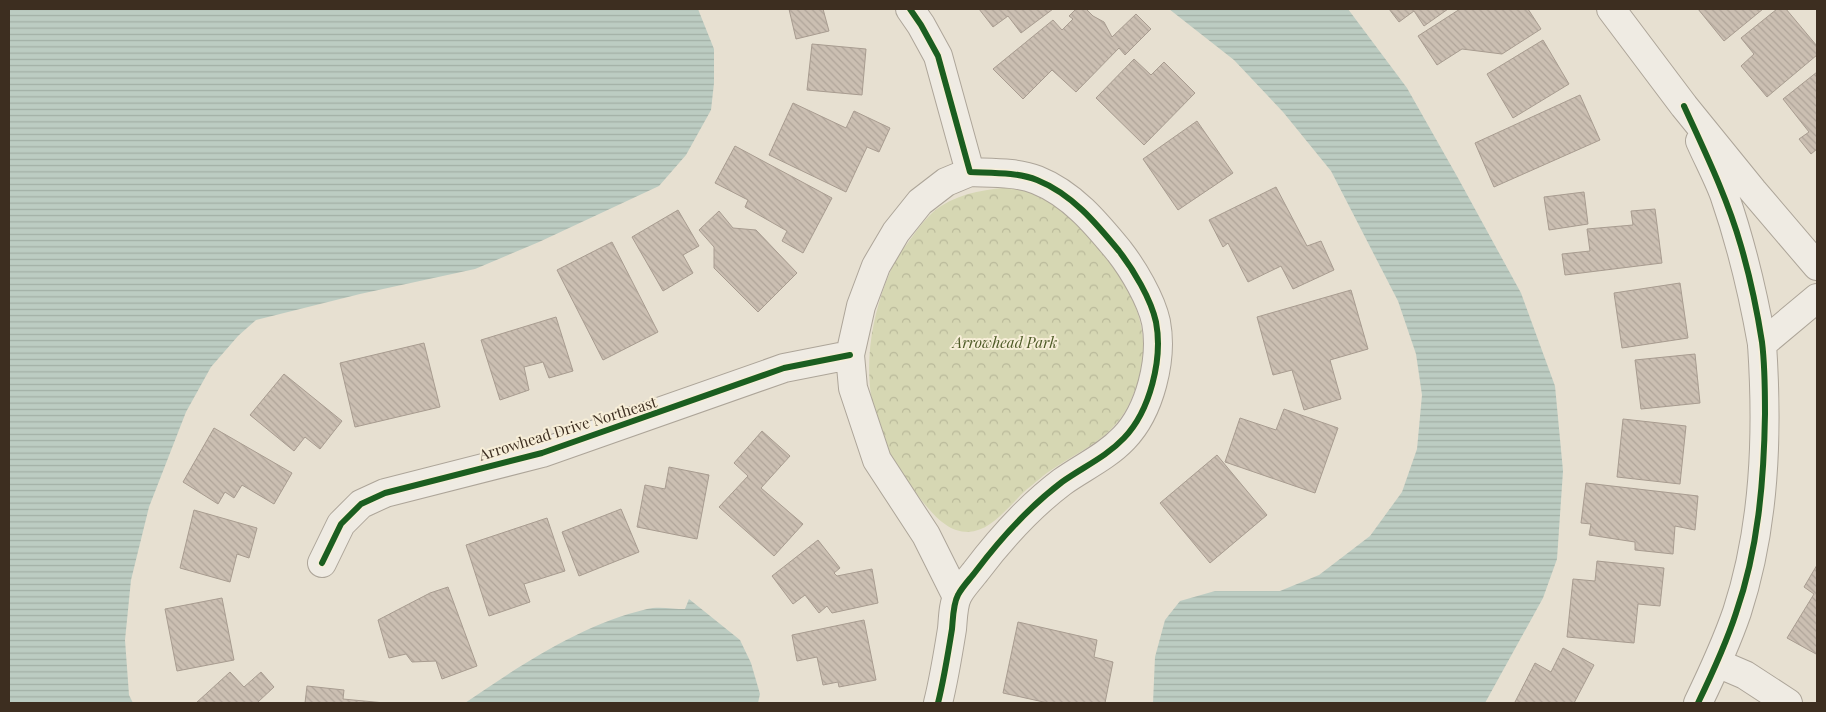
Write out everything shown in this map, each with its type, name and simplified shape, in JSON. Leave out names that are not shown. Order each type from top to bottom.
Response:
[{"type":"street","points":[[910,9],[938,56],[970,172]]},
{"type":"street","points":[[1611,9],[1684,106],[1752,191],[1817,266]]},
{"type":"street","points":[[1684,106],[1723,192],[1741,246],[1762,344],[1765,389],[1765,433],[1761,498],[1750,560],[1737,612],[1717,663],[1698,703]]},
{"type":"street","points":[[938,703],[946,669],[957,597],[1000,540],[1036,505],[1062,482],[1104,456],[1124,438],[1142,412],[1151,387],[1158,353],[1156,321],[1144,291],[1125,258],[1095,222],[1063,193],[1036,180],[1004,173],[970,172],[946,182],[920,202],[896,232],[876,266],[864,298],[850,355],[853,388],[877,460],[926,535],[957,597]]},
{"type":"street","points":[[1762,344],[1817,298]]},
{"type":"street","name":"Arrowhead Drive Northeast","points":[[322,563],[341,524],[361,504],[385,493],[542,453],[784,368],[850,355]]},
{"type":"street","points":[[1717,663],[1745,676],[1788,703]]},
{"type":"green space","name":"Arrowhead Park","points":[[1014,187],[1042,196],[1067,213],[1101,250],[1115,269],[1127,287],[1141,325],[1142,365],[1127,408],[1110,430],[1100,439],[1043,476],[1024,492],[1002,515],[989,524],[976,531],[960,531],[946,525],[929,509],[902,474],[884,440],[874,413],[871,394],[869,375],[871,337],[880,300],[895,260],[928,217],[936,209],[958,197],[986,190]]},
{"type":"shaded area","points":[[9,9],[698,9],[714,49],[714,83],[711,110],[686,155],[659,186],[539,242],[475,269],[360,294],[256,320],[238,336],[211,367],[186,412],[149,507],[131,580],[125,640],[129,695],[133,703],[9,703]]},
{"type":"shaded area","points":[[1169,9],[1348,9],[1407,88],[1521,293],[1555,386],[1563,471],[1557,559],[1543,598],[1485,703],[1153,703],[1155,657],[1165,620],[1180,601],[1215,591],[1280,591],[1319,575],[1370,536],[1402,492],[1417,449],[1422,395],[1416,354],[1398,301],[1331,171],[1283,112],[1234,60]]},
{"type":"shaded area","points":[[689,599],[740,640],[751,663],[760,694],[758,703],[465,703],[552,648],[598,625],[651,608],[685,609]]},
{"type":"building","points":[[789,9],[823,9],[829,31],[796,39]]},
{"type":"building","points":[[979,9],[1053,9],[1021,33],[1008,16],[993,27]]},
{"type":"building","points":[[1076,9],[1086,9],[1093,16],[1104,22],[1112,37],[1136,14],[1151,29],[1125,55],[1119,48],[1076,92],[1052,70],[1023,99],[993,69],[1053,20],[1062,30],[1073,19],[1069,16]]},
{"type":"building","points":[[1389,9],[1448,9],[1424,26],[1414,11],[1399,22]]},
{"type":"building","points":[[1460,9],[1528,9],[1541,29],[1502,54],[1462,49],[1437,65],[1418,36]]},
{"type":"building","points":[[1698,9],[1763,9],[1724,41]]},
{"type":"building","points":[[1777,9],[1786,9],[1817,46],[1817,55],[1767,97],[1741,66],[1754,54],[1741,38]]},
{"type":"building","points":[[1543,40],[1569,84],[1513,118],[1487,74]]},
{"type":"building","points":[[812,44],[866,49],[862,95],[807,90]]},
{"type":"building","points":[[1134,59],[1151,75],[1164,62],[1195,93],[1144,145],[1096,98]]},
{"type":"building","points":[[1817,72],[1817,149],[1811,154],[1799,139],[1809,132],[1783,99]]},
{"type":"building","points":[[1580,95],[1600,140],[1494,187],[1475,143]]},
{"type":"building","points":[[793,103],[846,128],[854,111],[890,128],[879,152],[867,147],[846,192],[769,155]]},
{"type":"building","points":[[1197,121],[1233,173],[1178,210],[1143,159]]},
{"type":"building","points":[[735,146],[832,198],[803,253],[782,241],[787,231],[745,207],[748,200],[715,183]]},
{"type":"building","points":[[1276,187],[1307,246],[1321,241],[1334,270],[1293,289],[1281,266],[1248,282],[1228,243],[1223,247],[1209,220]]},
{"type":"building","points":[[1584,192],[1588,224],[1549,230],[1544,197]]},
{"type":"building","points":[[1655,209],[1662,263],[1565,275],[1562,254],[1590,251],[1587,229],[1633,225],[1631,211]]},
{"type":"building","points":[[678,210],[699,246],[683,255],[693,273],[663,291],[632,237]]},
{"type":"building","points":[[719,211],[733,228],[756,230],[797,273],[758,312],[714,268],[714,247],[699,230]]},
{"type":"building","points":[[612,242],[658,332],[603,360],[557,270]]},
{"type":"building","points":[[1680,283],[1688,338],[1622,348],[1614,293]]},
{"type":"building","points":[[1351,290],[1368,349],[1330,360],[1341,399],[1304,410],[1292,370],[1273,375],[1257,317]]},
{"type":"building","points":[[556,317],[573,371],[549,378],[543,362],[524,367],[529,390],[500,400],[481,340]]},
{"type":"building","points":[[424,343],[440,407],[355,427],[340,363]]},
{"type":"building","points":[[1695,354],[1700,403],[1641,409],[1635,360]]},
{"type":"building","points":[[284,374],[342,421],[320,449],[305,437],[294,451],[250,415]]},
{"type":"building","points":[[1284,409],[1338,428],[1315,493],[1225,462],[1240,418],[1276,430]]},
{"type":"building","points":[[1623,419],[1686,426],[1680,484],[1617,477]]},
{"type":"building","points":[[214,428],[292,473],[274,504],[242,485],[234,498],[225,492],[218,504],[183,482]]},
{"type":"building","points":[[762,431],[790,456],[761,488],[803,524],[774,556],[719,507],[748,476],[734,463]]},
{"type":"building","points":[[1217,455],[1267,515],[1210,563],[1160,503]]},
{"type":"building","points":[[669,467],[709,475],[697,539],[637,527],[645,485],[665,489]]},
{"type":"building","points":[[1586,483],[1698,496],[1695,530],[1675,526],[1673,554],[1635,550],[1635,542],[1589,535],[1591,524],[1581,523]]},
{"type":"building","points":[[621,509],[639,552],[579,576],[562,532]]},
{"type":"building","points":[[194,510],[257,528],[249,558],[237,554],[230,582],[180,568]]},
{"type":"building","points":[[547,518],[565,571],[524,584],[530,602],[489,616],[466,545]]},
{"type":"building","points":[[818,540],[840,568],[834,573],[837,576],[872,569],[878,603],[832,613],[827,606],[819,613],[805,595],[793,604],[772,576]]},
{"type":"building","points":[[1597,561],[1664,568],[1660,606],[1638,604],[1634,643],[1567,637],[1573,579],[1595,581]]},
{"type":"building","points":[[1817,565],[1816,654],[1787,638],[1814,594],[1804,587]]},
{"type":"building","points":[[448,587],[477,666],[442,679],[436,661],[412,662],[406,654],[389,658],[378,620],[430,593]]},
{"type":"building","points":[[222,598],[234,660],[177,671],[165,609]]},
{"type":"building","points":[[864,620],[876,680],[839,687],[838,682],[823,685],[817,657],[797,661],[792,635]]},
{"type":"building","points":[[1018,622],[1097,640],[1094,657],[1113,662],[1105,703],[1048,703],[1003,693]]},
{"type":"building","points":[[1563,648],[1594,665],[1574,703],[1515,702],[1535,663],[1551,672]]},
{"type":"building","points":[[230,672],[244,687],[261,672],[274,687],[259,703],[196,703]]},
{"type":"building","points":[[307,686],[344,690],[343,699],[385,703],[305,703]]},
{"type":"cycle path","points":[[910,9],[938,56],[970,172],[1004,173],[1029,177],[1050,186],[1072,201],[1101,230],[1130,266],[1154,313],[1158,336],[1158,352],[1152,384],[1141,414],[1133,427],[1110,451],[1062,482],[1027,512],[995,547],[960,592],[954,607],[949,648],[938,703]]},
{"type":"cycle path","points":[[1684,106],[1722,192],[1741,246],[1760,330],[1765,387],[1761,490],[1750,565],[1728,636],[1698,703]]},
{"type":"cycle path","points":[[322,563],[341,524],[361,504],[385,493],[542,453],[784,368],[850,355]]}]
